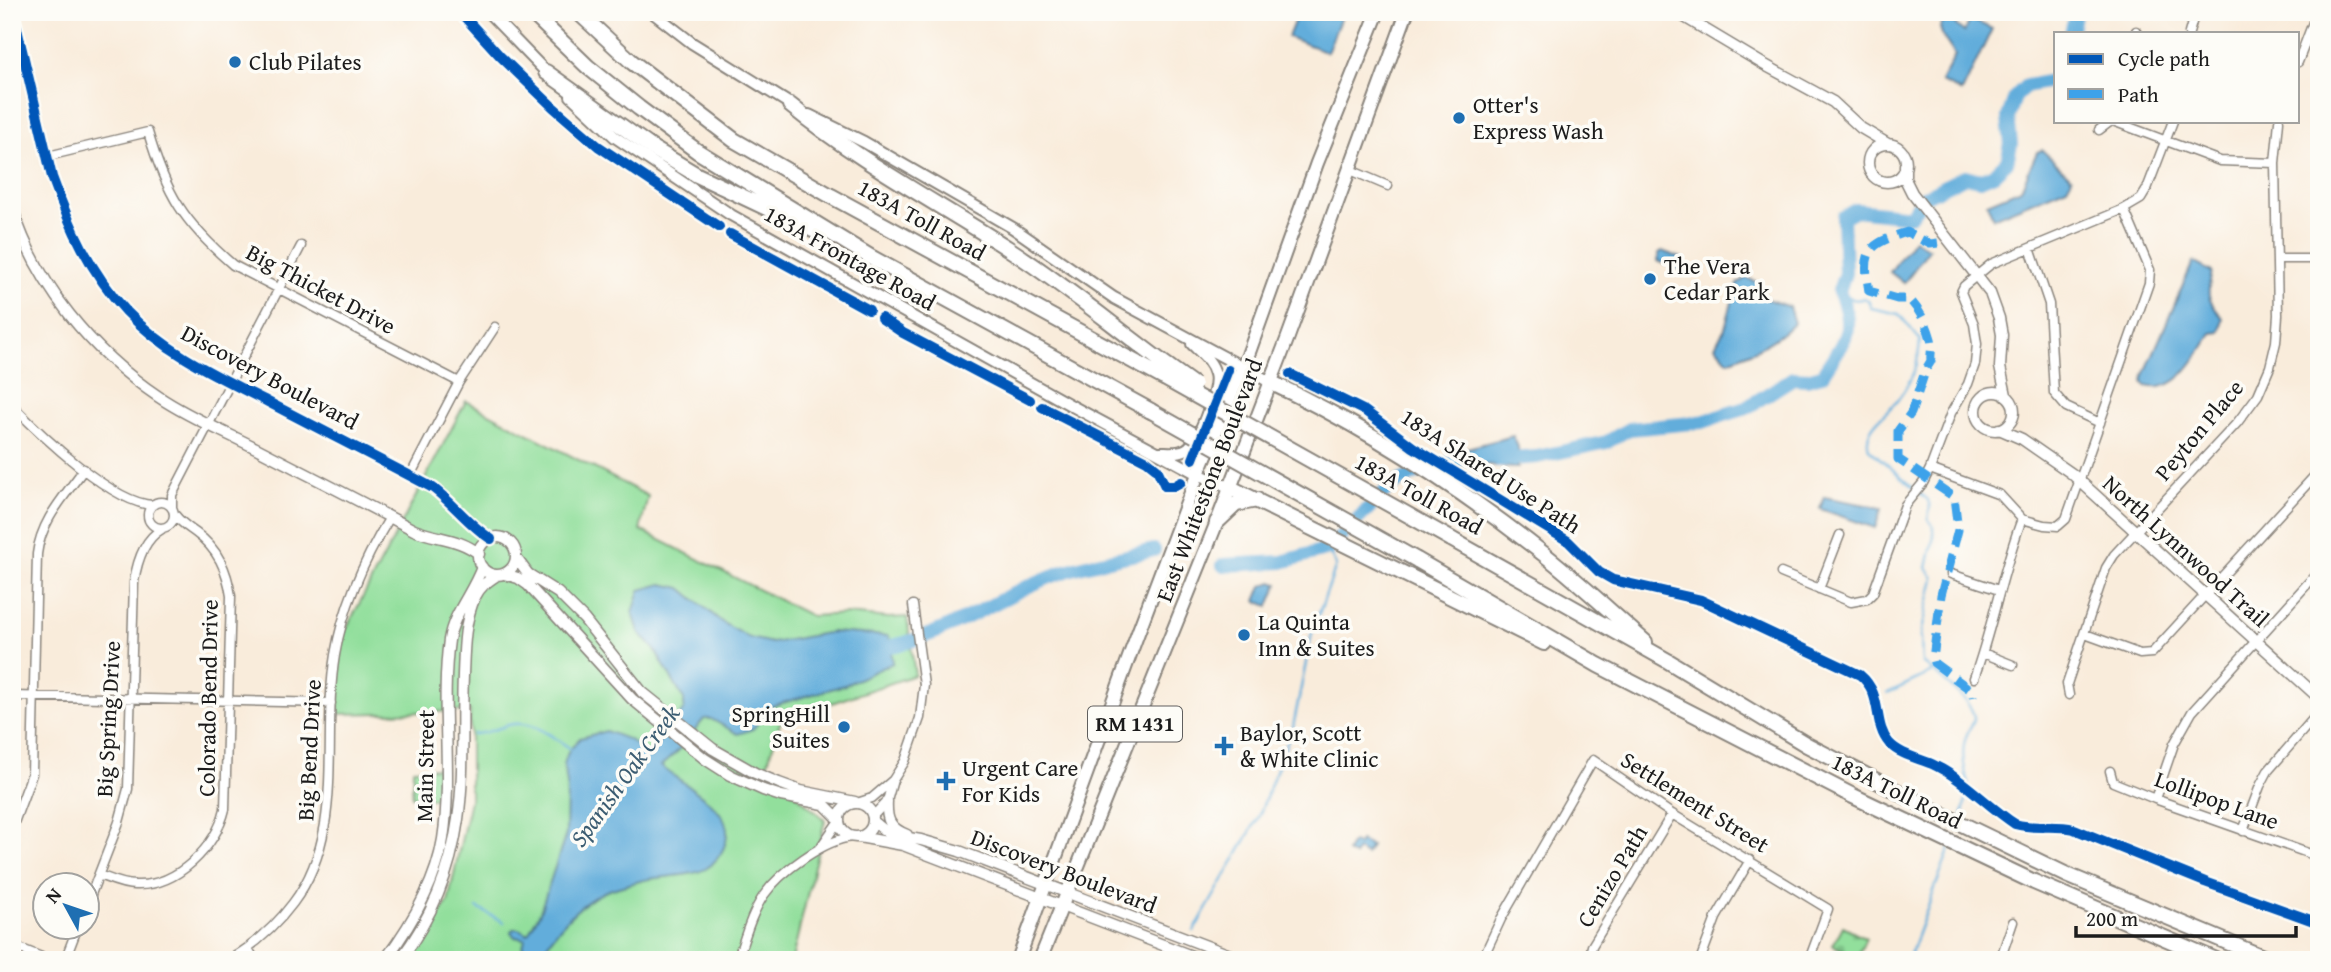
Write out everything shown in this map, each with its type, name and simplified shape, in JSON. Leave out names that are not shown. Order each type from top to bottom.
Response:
[{"type":"highway","name":"183A Toll Road","points":[[530,12],[588,67],[696,151],[872,258],[1417,560],[1598,665],[1929,833],[2216,960]]},
{"type":"highway","name":"183A Toll Road","points":[[578,12],[632,62],[734,140],[831,196],[1167,372],[1240,418],[1668,661],[1807,745],[1939,813],[2129,902],[2270,960]]},
{"type":"highway","points":[[546,72],[652,148],[698,175],[872,258]]},
{"type":"highway","points":[[790,105],[826,134],[1011,250],[1085,302],[1167,372]]},
{"type":"highway","points":[[1270,382],[1350,423],[1474,502],[1546,556],[1668,661]]},
{"type":"highway","points":[[1229,487],[1540,642],[1598,665]]},
{"type":"highway","points":[[1217,522],[1236,504],[1257,500]]},
{"type":"main road","name":"183A Frontage Road","points":[[488,12],[546,72],[615,136],[731,215],[1157,452],[1229,487]]},
{"type":"main road","points":[[652,12],[692,43],[790,105],[864,142],[1013,228],[1114,298],[1270,382]]},
{"type":"main road","name":"East Whitestone Boulevard","points":[[1018,960],[1139,629],[1378,12]]},
{"type":"main road","name":"East Whitestone Boulevard","points":[[1040,960],[1217,522],[1407,12]]},
{"type":"main road","points":[[1157,452],[1174,453],[1192,445],[1217,383],[1214,370],[1205,356],[1183,336]]},
{"type":"street","name":"Discovery Boulevard","points":[[13,12],[52,177],[70,225],[101,281],[126,310],[164,344],[201,369],[433,488],[476,529],[491,538]]},
{"type":"street","points":[[1676,12],[1833,102],[1861,128],[1900,149],[1904,156],[1905,179],[1912,194],[1990,293],[2002,335],[2000,367],[2006,395],[2013,405],[2013,417],[2022,439]]},
{"type":"street","points":[[2189,32],[2195,12]]},
{"type":"street","points":[[2300,57],[2317,12]]},
{"type":"street","points":[[2099,130],[2111,122]]},
{"type":"street","points":[[2115,122],[2220,161],[2275,163]]},
{"type":"street","points":[[1781,573],[1851,603],[1867,600],[1873,593],[1905,505],[1930,469],[1951,413],[1968,384],[1975,364],[1977,344],[1974,324],[1961,292],[1964,286],[1991,264],[2124,209],[2141,199],[2173,122]]},
{"type":"street","name":"Peyton Place","points":[[2069,695],[2067,684],[2106,568],[2135,531],[2237,423],[2258,395],[2270,366],[2276,342],[2279,259],[2275,163],[2279,122]]},
{"type":"street","points":[[1861,128],[1870,154],[1870,171],[1879,180],[1888,181],[1912,194]]},
{"type":"street","name":"Big Thicket Drive","points":[[48,156],[148,132],[169,190],[186,219],[211,247],[233,265],[459,382]]},
{"type":"street","points":[[1870,154],[1880,145],[1888,144]]},
{"type":"street","points":[[1888,181],[1899,176],[1905,165]]},
{"type":"street","points":[[1348,169],[1388,186]]},
{"type":"street","points":[[12,207],[58,300],[104,353],[141,384],[182,411],[426,535],[463,543],[478,554],[482,567],[491,574],[518,578],[528,585],[621,688],[705,759],[730,775],[763,790],[824,804],[838,820],[843,832],[856,837]]},
{"type":"street","points":[[1930,469],[2000,495],[2022,519],[2058,526],[2066,519],[2149,283],[2150,270],[2124,209]]},
{"type":"street","points":[[142,505],[157,503],[172,495],[301,246]]},
{"type":"street","points":[[2030,248],[2049,304],[2054,393],[2066,407],[2100,423]]},
{"type":"street","points":[[2279,259],[2319,259]]},
{"type":"street","points":[[410,476],[459,382],[495,327]]},
{"type":"street","points":[[2000,367],[1990,389],[1977,405],[1978,417],[1986,427],[1999,429],[2010,423],[2013,417]]},
{"type":"street","points":[[1984,396],[1995,392],[2006,395]]},
{"type":"street","points":[[13,408],[84,469],[111,489],[142,505],[155,527],[183,526]]},
{"type":"street","name":"North Lynnwood Trail","points":[[1999,429],[2022,439],[2080,481],[2319,698]]},
{"type":"street","points":[[12,828],[32,774],[37,554],[40,535],[47,520],[84,469]]},
{"type":"street","points":[[2085,634],[2140,654],[2152,653],[2319,471]]},
{"type":"street","points":[[157,503],[149,518],[152,535],[165,528],[174,511],[172,495]]},
{"type":"street","points":[[157,503],[174,511]]},
{"type":"street","name":"Colorado Bend Drive","points":[[102,876],[133,886],[153,883],[196,859],[212,841],[222,822],[226,796],[231,596],[227,573],[212,548],[198,534],[183,526],[174,511]]},
{"type":"street","name":"Big Bend Drive","points":[[229,960],[248,949],[284,915],[311,875],[319,853],[327,820],[335,655],[351,596],[390,517]]},
{"type":"street","points":[[1974,678],[2008,556],[2022,519]]},
{"type":"street","name":"Big Spring Drive","points":[[101,870],[128,789],[134,582],[140,559],[152,535]]},
{"type":"street","points":[[1819,589],[1840,535]]},
{"type":"street","points":[[478,554],[482,545],[491,538],[509,541],[515,549],[516,558],[512,568],[500,574]]},
{"type":"street","points":[[516,558],[528,574],[558,593],[584,619],[629,677],[658,706],[713,749],[755,774],[779,783],[801,791],[857,802],[869,809],[873,818]]},
{"type":"street","name":"Main Street","points":[[385,960],[426,894],[443,841],[450,640],[461,606],[482,567]]},
{"type":"street","points":[[2155,799],[2181,728],[2192,712],[2319,571]]},
{"type":"street","name":"Main Street","points":[[400,960],[422,928],[437,898],[450,857],[458,818],[464,653],[470,611],[484,583],[500,574]]},
{"type":"street","points":[[1951,574],[1999,590]]},
{"type":"street","points":[[737,960],[755,910],[772,885],[822,846],[844,807],[879,793],[893,780],[905,761],[920,718],[924,685],[913,605]]},
{"type":"street","points":[[1983,653],[2012,664]]},
{"type":"street","points":[[12,695],[331,703]]},
{"type":"street","points":[[2243,831],[2268,771],[2319,712]]},
{"type":"street","points":[[447,755],[461,756]]},
{"type":"street","name":"Settlement Street","points":[[1482,960],[1501,919],[1593,760],[1672,814],[1828,909],[1810,960]]},
{"type":"street","name":"Lollipop Lane","points":[[2110,771],[2113,782],[2319,857]]},
{"type":"street","points":[[893,780],[886,816],[892,827],[921,840]]},
{"type":"street","points":[[822,846],[869,831],[873,818],[887,801]]},
{"type":"street","name":"Cenizo Path","points":[[1589,960],[1592,946],[1672,814]]},
{"type":"street","name":"Discovery Boulevard","points":[[873,818],[890,835],[959,850],[1243,960]]},
{"type":"street","name":"Discovery Boulevard","points":[[856,837],[903,845],[1202,960]]},
{"type":"street","points":[[1701,958],[1716,918],[1750,860]]},
{"type":"street","points":[[426,894],[437,898]]},
{"type":"street","points":[[2000,960],[2012,922]]},
{"type":"street","points":[[65,960],[73,940]]},
{"type":"street","points":[[12,945],[49,960]]},
{"type":"street","points":[[248,949],[255,960]]},
{"type":"green space","points":[[466,401],[648,496],[640,530],[811,616],[847,614],[907,617],[915,675],[781,720],[766,768],[825,820],[792,960],[408,960],[448,902],[470,800],[470,711],[338,714],[339,642]]},
{"type":"green space","points":[[438,768],[438,799],[412,796],[413,769]]},
{"type":"green space","points":[[1843,926],[1866,938],[1857,958],[1833,945]]},
{"type":"water","points":[[1298,12],[1343,12],[1327,52],[1288,37]]},
{"type":"water","points":[[1947,12],[1961,12],[1955,24],[1964,32],[1971,19],[1992,29],[1962,92],[1941,82],[1955,55],[1940,28]]},
{"type":"water","points":[[2042,150],[2072,178],[2067,187],[1993,218],[1987,203],[2021,189],[2037,152]]},
{"type":"water","points":[[1914,239],[1929,249],[1904,283],[1890,272]]},
{"type":"water","points":[[1662,251],[1684,259],[1680,270],[1658,261]]},
{"type":"water","points":[[2193,262],[2212,272],[2209,297],[2223,318],[2220,332],[2212,333],[2193,362],[2177,379],[2168,385],[2146,386],[2143,382],[2144,375]]},
{"type":"water","points":[[1746,278],[1757,282],[1767,299],[1789,307],[1794,323],[1763,346],[1728,361],[1715,346],[1725,328],[1737,284]]},
{"type":"water","points":[[1513,436],[1518,447],[1518,468],[1477,464],[1437,466],[1440,460],[1454,457],[1464,449]]},
{"type":"water","points":[[1824,497],[1882,508],[1875,528],[1820,509]]},
{"type":"water","points":[[1272,582],[1278,584],[1269,606],[1256,601],[1262,586]]},
{"type":"water","points":[[662,584],[681,588],[723,623],[750,638],[772,643],[832,632],[889,636],[893,663],[845,685],[772,706],[753,729],[738,734],[711,719],[704,719],[678,751],[661,766],[706,799],[721,814],[727,835],[724,848],[717,859],[702,871],[646,880],[604,892],[566,921],[538,960],[519,960],[525,939],[515,937],[511,932],[513,929],[519,929],[528,934],[540,912],[566,834],[567,784],[564,764],[568,752],[580,738],[606,731],[630,740],[650,758],[684,709],[684,700],[655,650],[639,632],[633,613],[640,590]]},
{"type":"water","points":[[1360,841],[1371,846],[1366,855],[1357,850],[1354,856],[1347,852],[1352,842],[1358,845]]},
{"type":"waterway","name":"Spanish Oak Creek","points":[[2071,32],[2076,12]]},
{"type":"waterway","name":"Spanish Oak Creek","points":[[1499,460],[1537,457],[1607,442],[1629,429],[1702,422],[1746,408],[1793,378],[1807,379],[1822,375],[1841,344],[1847,327],[1847,317],[1839,291],[1845,273],[1843,217],[1856,210],[1910,216],[1924,197],[1965,176],[1980,180],[1994,174],[2007,162],[2011,144],[2008,117],[2015,97],[2026,86],[2054,80]]},
{"type":"waterway","points":[[1840,288],[1853,299],[1868,300],[1871,308],[1899,314],[1920,340],[1916,364],[1908,385],[1872,427],[1868,441],[1869,449],[1928,500],[1928,519],[1934,528],[1934,536],[1927,568],[1934,578],[1921,635],[1922,662],[1961,696],[1973,712],[1974,719],[1963,753],[1968,784]]},
{"type":"waterway","name":"Spanish Oak Creek","points":[[1223,565],[1282,562],[1328,549],[1392,485],[1435,464],[1455,463]]},
{"type":"waterway","points":[[1194,931],[1258,818],[1293,727],[1312,633],[1336,566],[1328,549]]},
{"type":"waterway","name":"Spanish Oak Creek","points":[[872,649],[898,645],[947,627],[1018,591],[1066,571],[1154,550]]},
{"type":"waterway","points":[[1888,693],[1932,672]]},
{"type":"waterway","points":[[473,734],[523,724],[540,729],[571,749]]},
{"type":"waterway","points":[[1962,819],[1967,792]]},
{"type":"waterway","points":[[1908,960],[1950,848]]},
{"type":"waterway","points":[[477,908],[504,922]]},
{"type":"marked path","points":[[1938,243],[1930,244],[1907,232],[1876,245],[1866,266],[1869,291],[1897,299],[1909,299],[1922,317],[1931,339],[1931,361],[1911,413],[1898,431],[1898,459],[1954,497],[1958,530],[1941,595],[1933,659],[1934,663],[1972,691],[1973,697]]},
{"type":"cycle path","points":[[13,12],[52,177],[59,196],[92,265],[126,311],[141,326],[193,363],[433,488],[491,539]]},
{"type":"cycle path","points":[[460,12],[500,56],[598,146],[719,227]]},
{"type":"cycle path","points":[[730,234],[869,310]]},
{"type":"cycle path","points":[[881,318],[903,333],[1030,400]]},
{"type":"cycle path","points":[[1193,459],[1228,370]]},
{"type":"cycle path","name":"183A Shared Use Path","points":[[1290,374],[1365,411],[1413,447],[1568,541],[1599,572],[1613,580],[1701,600],[1860,675],[1872,691],[1881,727],[1893,747],[1943,770],[2015,824],[2074,829],[2205,882],[2319,923]]},
{"type":"cycle path","points":[[1042,407],[1147,461],[1157,469],[1165,486],[1174,486],[1181,482]]},
{"type":"place","name":"Club Pilates","points":[[235,62]]},
{"type":"place","name":"Otter's Express Wash","points":[[1459,118]]},
{"type":"place","name":"The Vera Cedar Park","points":[[1650,279]]},
{"type":"place","name":"La Quinta Inn & Suites","points":[[1244,635]]},
{"type":"place","name":"SpringHill Suites","points":[[844,727]]},
{"type":"place","name":"Baylor, Scott & White Clinic","points":[[1224,746]]},
{"type":"place","name":"Urgent Care For Kids","points":[[946,781]]}]
